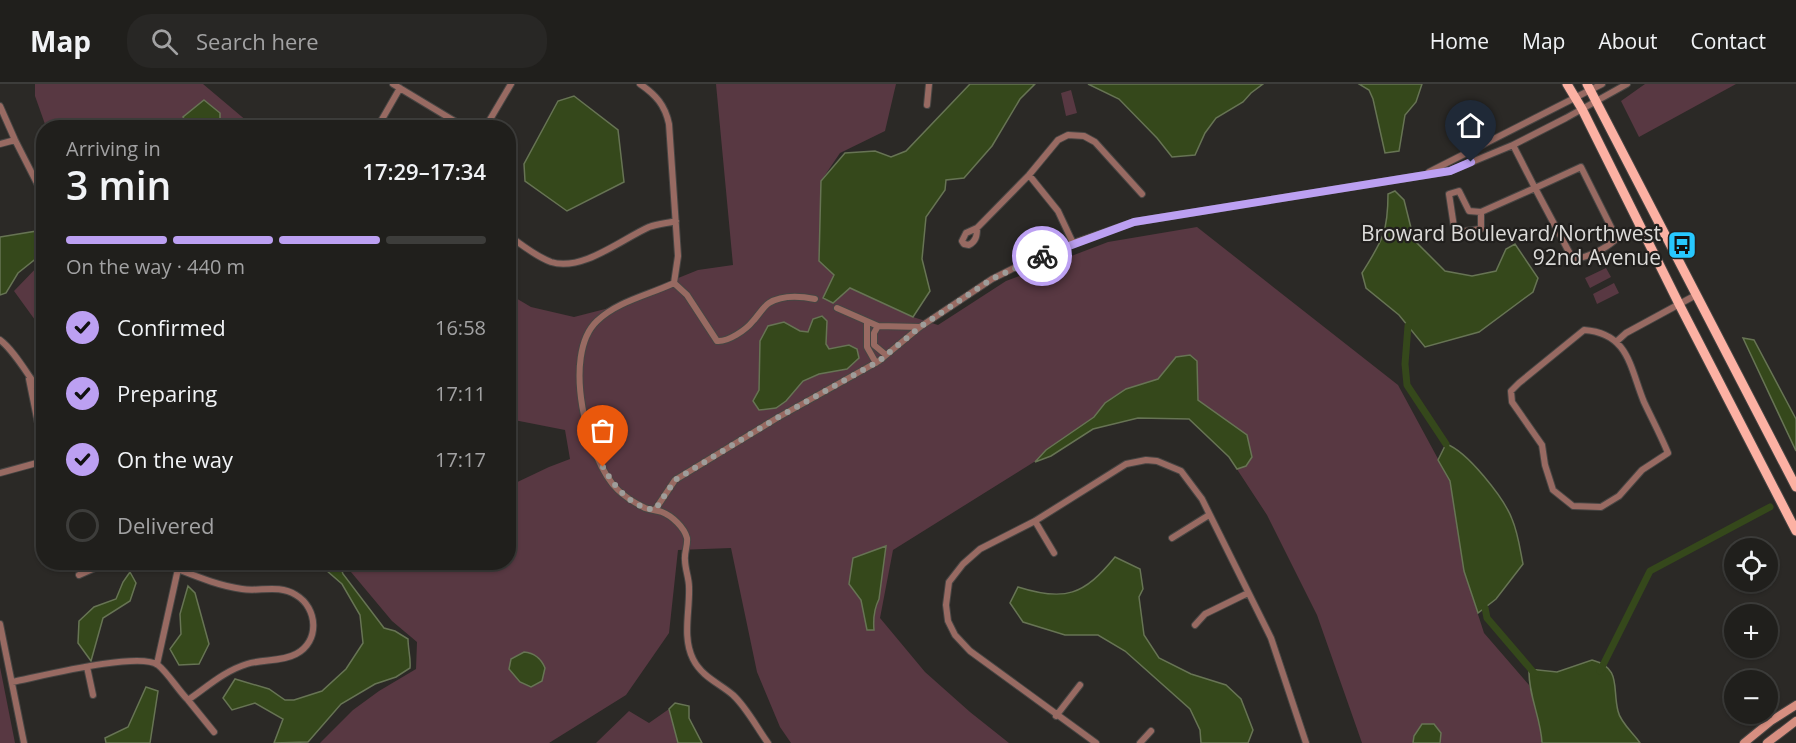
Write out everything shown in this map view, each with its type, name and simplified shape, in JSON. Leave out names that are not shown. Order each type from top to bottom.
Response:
[{"type":"main road","points":[[1567,84],[1796,531]]},
{"type":"main road","points":[[1589,87],[1796,487]]},
{"type":"main road","points":[[1744,743],[1771,721],[1796,705]]},
{"type":"main road","points":[[1767,743],[1796,721]]},
{"type":"street","points":[[393,84],[453,120]]},
{"type":"street","points":[[490,120],[511,84]]},
{"type":"street","points":[[640,84],[655,94],[666,109],[669,124],[678,256],[674,283]]},
{"type":"street","points":[[927,105],[929,84]]},
{"type":"street","points":[[1420,176],[1575,99],[1589,87],[1602,84]]},
{"type":"street","points":[[655,510],[675,480],[777,418],[876,363],[920,327],[992,279],[1073,243],[1134,222],[1450,171],[1512,145],[1582,110],[1627,84]]},
{"type":"street","points":[[382,120],[400,88]]},
{"type":"street","points":[[0,106],[36,181]]},
{"type":"street","points":[[977,228],[1029,175],[1058,140],[1068,135],[1084,136],[1095,142],[1142,194]]},
{"type":"street","points":[[0,144],[15,140]]},
{"type":"street","points":[[1481,212],[1481,230],[1458,232],[1454,227],[1449,194],[1460,191],[1469,211],[1481,212],[1535,188],[1581,167],[1614,233],[1615,240],[1582,258],[1575,259],[1569,252],[1535,188],[1512,145]]},
{"type":"street","points":[[1029,175],[1058,211],[1073,243]]},
{"type":"street","points":[[516,241],[531,252],[553,262],[571,263],[585,260],[652,226],[676,221]]},
{"type":"street","points":[[674,283],[687,295],[717,341],[724,341],[751,324],[768,304],[784,298],[815,299]]},
{"type":"street","points":[[674,283],[622,304],[596,322],[585,340],[579,367],[581,397],[587,428],[596,457],[617,490],[631,501],[648,509],[663,512],[680,525],[687,538],[685,560],[689,587],[688,639],[692,658],[702,673],[735,697],[768,743]]},
{"type":"street","points":[[1616,342],[1626,333],[1696,294]]},
{"type":"street","points":[[837,308],[878,326],[920,327]]},
{"type":"street","points":[[867,322],[867,347],[876,363]]},
{"type":"street","points":[[878,326],[874,333],[874,345],[886,355]]},
{"type":"street","points":[[1584,330],[1598,331],[1616,342],[1630,363],[1644,401],[1668,453],[1642,470],[1619,496],[1601,507],[1574,506],[1553,490],[1545,465],[1542,445],[1512,402],[1511,391],[1584,330]]},
{"type":"street","points":[[0,340],[8,346],[36,387]]},
{"type":"street","points":[[29,379],[36,414]]},
{"type":"street","points":[[1096,743],[970,651],[955,635],[948,621],[946,605],[949,582],[963,564],[980,549],[1035,521],[1126,464],[1146,460],[1163,463],[1181,471],[1202,499],[1271,638],[1306,743]]},
{"type":"street","points":[[0,473],[36,463]]},
{"type":"street","points":[[1172,538],[1209,515]]},
{"type":"street","points":[[1035,521],[1054,553]]},
{"type":"street","points":[[79,575],[90,570]]},
{"type":"street","points":[[157,664],[178,570]]},
{"type":"street","points":[[180,570],[225,586],[245,590],[282,589],[297,595],[308,606],[315,627],[307,647],[296,654],[283,659],[263,660],[231,670],[188,700]]},
{"type":"street","points":[[1196,624],[1205,614],[1248,593]]},
{"type":"street","points":[[0,624],[24,743]]},
{"type":"street","points":[[12,682],[119,661],[157,664],[214,732]]},
{"type":"street","points":[[87,667],[93,695]]},
{"type":"street","points":[[1056,716],[1080,685]]},
{"type":"street","points":[[1140,743],[1150,731]]},
{"type":"shaded area","points":[[35,84],[203,84],[246,120],[44,120],[35,96]]},
{"type":"shaded area","points":[[716,84],[896,84],[885,131],[840,153],[821,181],[834,275],[823,298],[833,303],[850,288],[913,317],[938,325],[1006,281],[1108,242],[1197,227],[1398,385],[1450,481],[1464,571],[1484,633],[1529,685],[1542,734],[1541,743],[1362,743],[1317,615],[1267,515],[1229,457],[1189,419],[1138,418],[1093,429],[1051,456],[1034,462],[893,550],[880,618],[925,672],[1009,743],[791,743],[780,727],[757,672],[731,548],[678,550],[669,633],[626,695],[549,743],[320,743],[353,710],[416,669],[417,642],[392,621],[350,570],[516,570],[516,483],[570,459],[565,430],[516,420],[516,298],[531,307],[574,317],[613,307],[698,270],[733,265]]},
{"type":"shaded area","points":[[970,84],[1035,84],[1020,99],[992,146],[964,178],[946,180],[945,190],[926,217],[922,259],[930,291],[913,317],[850,288],[833,303],[823,298],[834,275],[819,261],[821,181],[845,153],[875,151],[891,157],[906,151]]},
{"type":"shaded area","points":[[1088,84],[1263,84],[1243,102],[1216,118],[1205,133],[1195,155],[1172,157],[1119,99]]},
{"type":"shaded area","points":[[1359,84],[1422,84],[1416,102],[1405,115],[1399,151],[1385,153],[1373,99],[1369,90]]},
{"type":"shaded area","points":[[1645,84],[1736,84],[1639,137],[1621,101]]},
{"type":"shaded area","points":[[1071,90],[1077,113],[1066,116],[1061,93]]},
{"type":"shaded area","points":[[574,96],[618,130],[624,182],[567,211],[525,181],[524,164],[558,101]]},
{"type":"shaded area","points":[[204,100],[220,113],[220,120],[185,120],[183,117]]},
{"type":"shaded area","points":[[1395,191],[1404,200],[1414,240],[1445,271],[1472,276],[1496,271],[1506,249],[1515,244],[1538,278],[1533,292],[1479,332],[1425,347],[1399,315],[1366,288],[1362,273],[1385,228],[1388,194]]},
{"type":"shaded area","points":[[36,231],[36,259],[18,273],[6,293],[0,295],[0,237]]},
{"type":"shaded area","points":[[36,268],[36,321],[14,291]]},
{"type":"shaded area","points":[[1606,268],[1611,277],[1590,288],[1585,278]]},
{"type":"shaded area","points":[[1614,283],[1619,293],[1597,304],[1593,294]]},
{"type":"shaded area","points":[[822,316],[827,321],[826,344],[829,349],[849,345],[857,349],[859,358],[847,369],[819,374],[803,381],[786,401],[776,408],[759,410],[753,401],[759,390],[760,341],[768,326],[784,322],[800,331],[808,332],[813,319]]},
{"type":"shaded area","points":[[1743,338],[1754,340],[1796,419],[1796,451]]},
{"type":"shaded area","points":[[1190,355],[1197,361],[1198,400],[1247,435],[1252,457],[1246,466],[1237,469],[1229,457],[1189,419],[1138,418],[1093,429],[1051,456],[1035,462],[1046,450],[1094,417],[1105,403],[1126,389],[1158,379],[1176,357]]},
{"type":"shaded area","points":[[1446,444],[1455,448],[1474,465],[1493,488],[1508,510],[1520,547],[1523,564],[1496,599],[1478,613],[1464,571],[1450,481],[1438,460]]},
{"type":"shaded area","points":[[886,546],[879,599],[874,614],[874,630],[867,630],[861,600],[849,584],[853,558]]},
{"type":"shaded area","points":[[1115,557],[1140,569],[1143,589],[1139,597],[1144,635],[1159,658],[1191,674],[1226,685],[1241,699],[1253,730],[1248,743],[1201,743],[1200,730],[1190,709],[1125,651],[1098,635],[1065,635],[1023,622],[1010,603],[1018,587],[1049,594],[1072,592],[1093,580]]},
{"type":"shaded area","points":[[326,570],[342,570],[384,628],[395,631],[408,639],[410,668],[396,677],[375,684],[341,704],[308,742],[274,743],[283,719],[255,703],[232,710],[223,698],[235,679],[269,689],[285,700],[294,700],[322,691],[346,669],[363,643],[360,615],[342,584]]},
{"type":"shaded area","points":[[130,572],[136,583],[130,601],[103,618],[91,661],[78,643],[79,621],[94,607],[116,599]]},
{"type":"shaded area","points":[[188,586],[195,593],[209,644],[199,664],[179,665],[170,649],[181,634],[180,614]]},
{"type":"shaded area","points":[[524,652],[537,657],[545,668],[542,681],[531,687],[520,682],[509,669],[511,659]]},
{"type":"shaded area","points":[[1592,660],[1608,668],[1612,674],[1619,715],[1640,743],[1542,743],[1530,688],[1529,669],[1557,672]]},
{"type":"shaded area","points":[[0,667],[15,743],[0,743]]},
{"type":"shaded area","points":[[146,687],[158,691],[150,743],[106,743],[105,738],[128,727]]},
{"type":"shaded area","points":[[675,703],[689,706],[689,718],[702,743],[678,743],[669,709]]},
{"type":"shaded area","points":[[669,709],[678,743],[596,743],[629,711],[649,723]]},
{"type":"shaded area","points":[[1422,724],[1434,724],[1441,733],[1440,743],[1413,743],[1414,736]]},
{"type":"waterway","points":[[1408,326],[1405,364],[1407,385],[1446,444]]},
{"type":"waterway","points":[[1600,671],[1650,571],[1770,507]]},
{"type":"waterway","points":[[1485,608],[1487,618],[1535,674]]},
{"type":"way so far","points":[[603,467],[617,490],[631,501],[655,510],[675,480],[777,418],[879,361],[920,327],[992,279],[1042,256]]},
{"type":"place","name":"Broward Boulevard/Northwest 92nd Avenue","points":[[1682,245]]},
{"type":"route","points":[[1042,256],[1134,222],[1450,171],[1471,162]]}]
